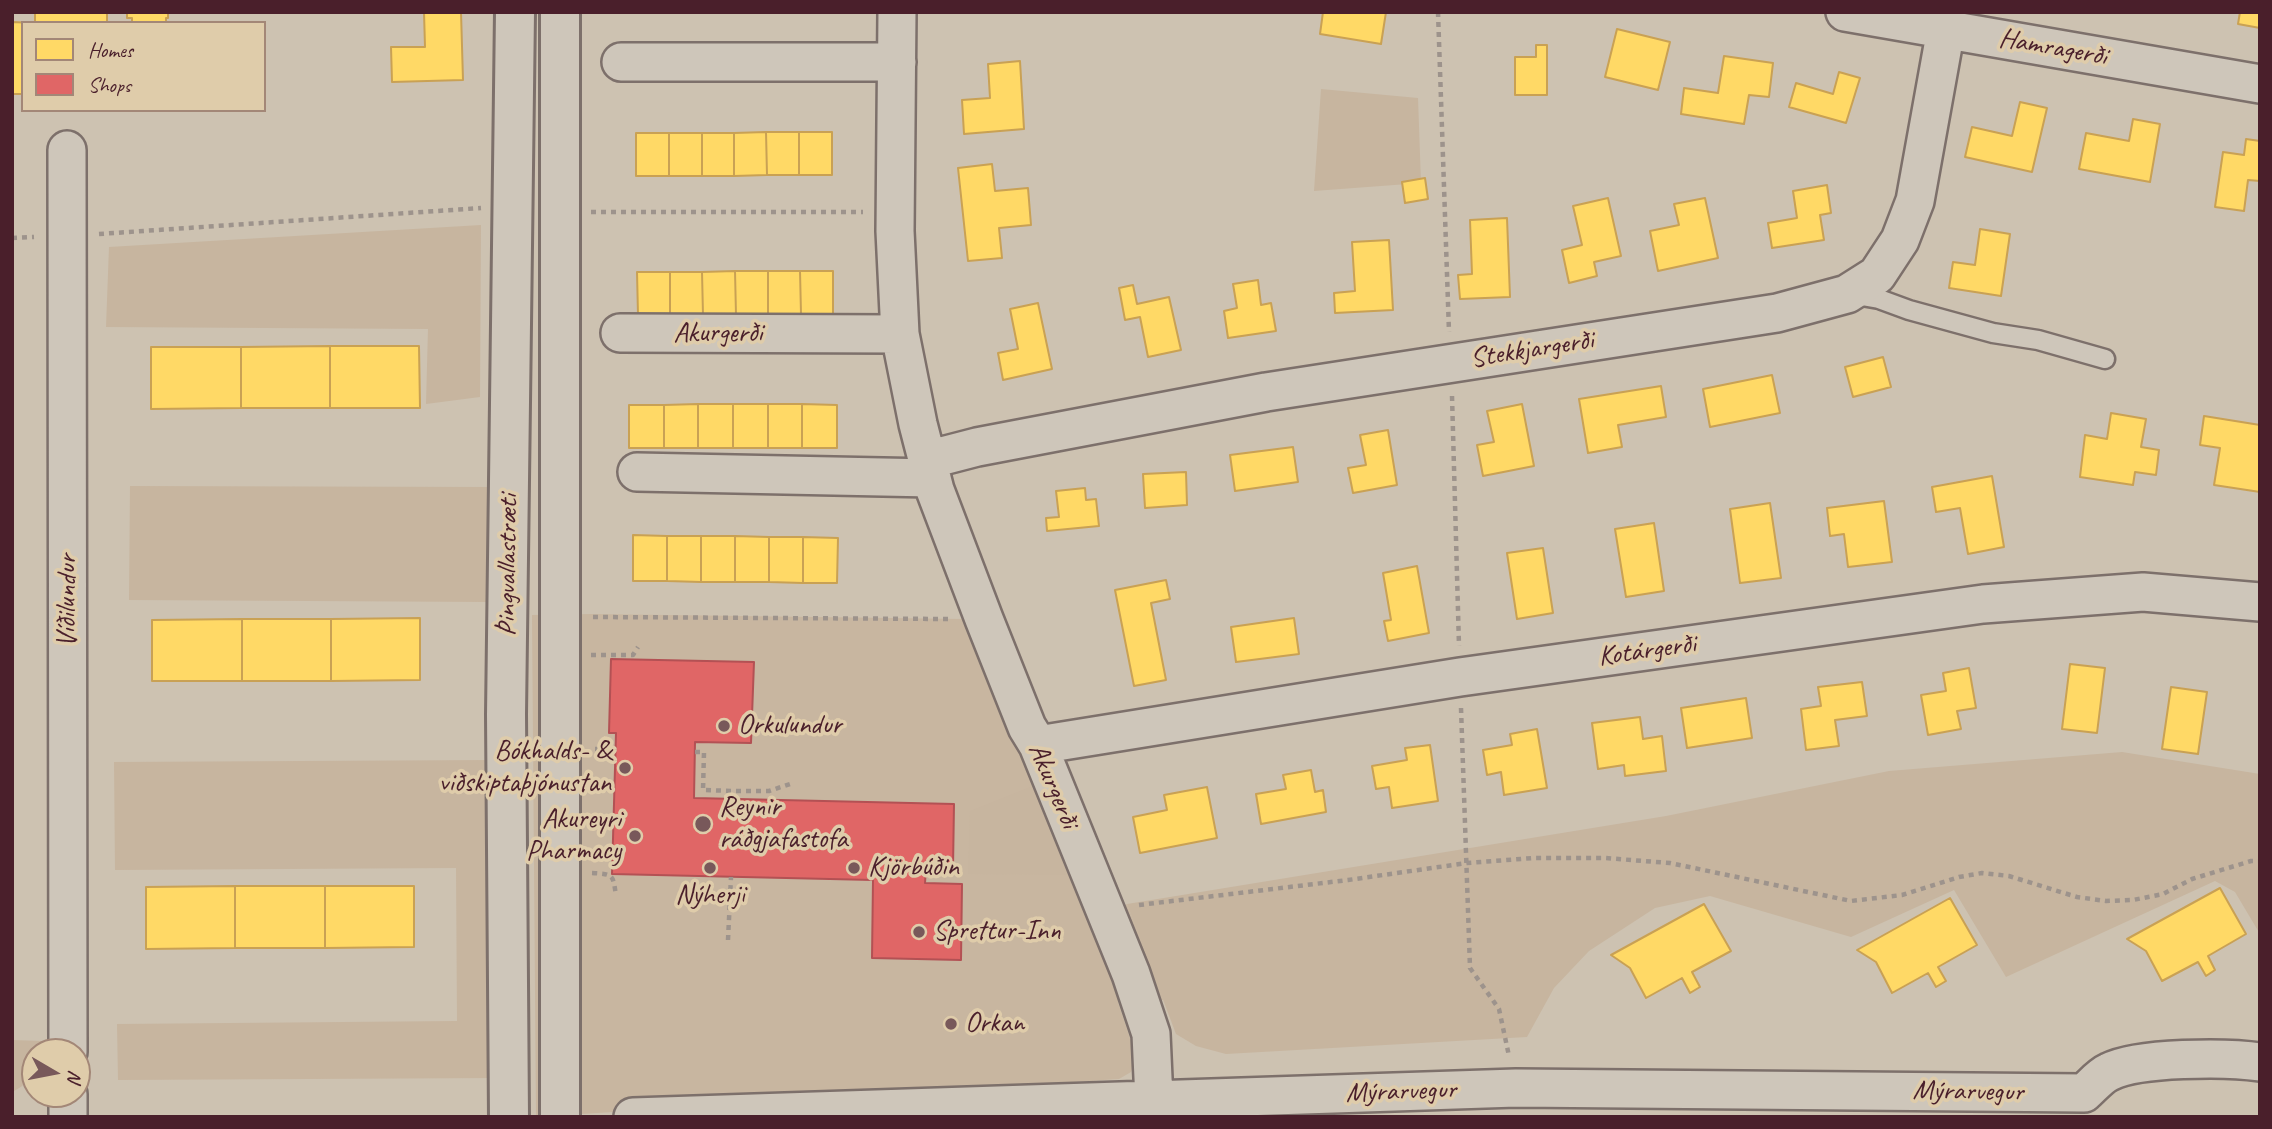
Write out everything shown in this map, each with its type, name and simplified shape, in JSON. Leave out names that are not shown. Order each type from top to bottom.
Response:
[{"type":"main road","name":"Þingvallastræti","points":[[509,1117],[506,714],[515,12]]},
{"type":"main road","name":"Þingvallastræti","points":[[560,12],[560,1117]]},
{"type":"street","name":"Akurgerði","points":[[897,12],[895,212],[900,334],[929,469],[1027,727],[1038,745],[1131,974],[1151,1034],[1168,1105]]},
{"type":"street","name":"Hamragerði","points":[[1845,12],[2260,84]]},
{"type":"street","name":"Stekkjargerði","points":[[929,469],[977,447],[1238,398],[1451,362],[1777,313],[1847,294],[1877,275],[1900,240],[1915,201],[1946,29]]},
{"type":"street","points":[[621,62],[897,62]]},
{"type":"street","name":"Víðilundur","points":[[67,150],[68,1038]]},
{"type":"street","name":"Akurgerði","points":[[620,333],[900,334]]},
{"type":"street","points":[[637,472],[929,469]]},
{"type":"street","name":"Kotárgerði","points":[[1038,745],[1460,677],[1983,604],[2143,592],[2260,602]]},
{"type":"street","points":[[2089,1105],[2109,1072],[2155,1060],[2244,1059],[2260,1062]]},
{"type":"street","name":"Mýrarvegur","points":[[633,1117],[1168,1105],[1476,1103],[1516,1088],[2089,1105]]},
{"type":"lane","points":[[1847,294],[1879,299],[1993,333],[2038,340],[2105,359]]},
{"type":"path","points":[[1438,12],[1470,968],[1499,1009],[1516,1088]]},
{"type":"path","points":[[12,237],[68,236],[513,205]]},
{"type":"path","points":[[583,212],[895,212]]},
{"type":"path","points":[[584,617],[984,619]]},
{"type":"path","points":[[583,655],[633,655],[638,647]]},
{"type":"path","points":[[584,748],[611,749]]},
{"type":"path","points":[[695,752],[704,752],[703,790],[769,791],[790,784]]},
{"type":"path","points":[[734,791],[734,799]]},
{"type":"path","points":[[1103,909],[1467,863],[1557,858],[1605,858],[1670,863],[1851,901],[1902,895],[1959,877],[1982,873],[2009,876],[2077,897],[2106,901],[2133,900],[2163,894],[2192,879],[2251,861],[2260,861]]},
{"type":"path","points":[[584,873],[608,874],[613,878],[616,896]]},
{"type":"path","points":[[728,940],[731,877]]},
{"type":"shaded area","points":[[1321,89],[1418,98],[1421,183],[1314,191]]},
{"type":"shaded area","points":[[481,225],[480,397],[426,404],[428,329],[106,327],[109,247]]},
{"type":"shaded area","points":[[130,486],[489,487],[488,602],[129,600]]},
{"type":"shaded area","points":[[532,615],[964,619],[1076,875],[1093,926],[1127,904],[1164,1000],[1118,1002],[1136,1056],[1131,1072],[1119,1079],[536,1117]]},
{"type":"shaded area","points":[[2122,752],[2260,774],[2260,934],[2235,892],[2215,881],[2006,977],[1954,890],[1851,937],[1710,896],[1655,908],[1589,951],[1554,988],[1527,1037],[1226,1054],[1196,1046],[1176,1034],[1127,904],[1666,816],[1889,771]]},
{"type":"shaded area","points":[[493,760],[495,1078],[118,1080],[117,1024],[457,1021],[456,868],[115,870],[114,762]]},
{"type":"shaded area","points":[[1040,783],[1076,875],[968,874],[970,811]]},
{"type":"shaded area","points":[[12,1040],[21,1040],[21,1087],[12,1092]]},
{"type":"building: Homes","points":[[35,12],[107,12],[107,21],[35,21]]},
{"type":"building: Homes","points":[[127,12],[168,12],[166,21],[132,21],[132,18],[127,18]]},
{"type":"building: Homes","points":[[424,12],[461,12],[463,80],[392,82],[391,47],[425,47]]},
{"type":"building: Homes","points":[[1323,12],[1386,12],[1381,44],[1320,34]]},
{"type":"building: Homes","points":[[2240,12],[2260,12],[2260,28],[2238,24]]},
{"type":"building: Homes","points":[[12,22],[21,22],[21,94],[12,94]]},
{"type":"building: Homes","points":[[1617,29],[1670,42],[1658,90],[1605,77]]},
{"type":"building: Homes","points":[[1536,45],[1547,45],[1547,95],[1515,95],[1515,57],[1536,57]]},
{"type":"building: Homes","points":[[1724,56],[1773,63],[1769,97],[1749,95],[1744,124],[1681,114],[1684,88],[1718,93]]},
{"type":"building: Homes","points":[[1020,61],[1024,129],[964,134],[962,100],[990,98],[988,64]]},
{"type":"building: Homes","points":[[1839,72],[1860,78],[1846,123],[1789,107],[1796,83],[1833,94]]},
{"type":"building: Homes","points":[[2020,102],[2047,108],[2032,172],[1965,157],[1972,127],[2012,136]]},
{"type":"building: Homes","points":[[2133,119],[2160,124],[2150,182],[2079,169],[2086,133],[2129,141]]},
{"type":"building: Homes","points":[[766,132],[767,175],[734,176],[734,133]]},
{"type":"building: Homes","points":[[766,132],[799,132],[799,175],[767,175]]},
{"type":"building: Homes","points":[[799,132],[832,132],[832,175],[799,175]]},
{"type":"building: Homes","points":[[636,133],[669,133],[669,176],[636,176]]},
{"type":"building: Homes","points":[[669,133],[702,133],[702,176],[669,176]]},
{"type":"building: Homes","points":[[702,133],[734,133],[734,176],[702,176]]},
{"type":"building: Homes","points":[[2246,139],[2260,141],[2260,181],[2248,180],[2244,211],[2215,207],[2223,152],[2244,155]]},
{"type":"building: Homes","points":[[992,164],[995,191],[1028,188],[1031,225],[999,228],[1002,258],[968,261],[958,168]]},
{"type":"building: Homes","points":[[1425,178],[1428,199],[1405,203],[1402,182]]},
{"type":"building: Homes","points":[[1827,185],[1831,213],[1820,215],[1824,240],[1772,248],[1768,223],[1797,218],[1793,191]]},
{"type":"building: Homes","points":[[1608,198],[1621,256],[1594,262],[1597,276],[1569,283],[1562,250],[1582,245],[1573,206]]},
{"type":"building: Homes","points":[[1705,198],[1718,258],[1658,271],[1650,231],[1679,225],[1674,204]]},
{"type":"building: Homes","points":[[1507,218],[1510,297],[1460,299],[1458,275],[1472,274],[1470,220]]},
{"type":"building: Homes","points":[[1980,229],[2010,234],[2001,296],[1949,288],[1953,262],[1975,265]]},
{"type":"building: Homes","points":[[1389,240],[1393,310],[1335,313],[1334,293],[1355,291],[1352,242]]},
{"type":"building: Homes","points":[[735,271],[736,315],[703,315],[702,272]]},
{"type":"building: Homes","points":[[735,271],[768,271],[768,314],[736,315]]},
{"type":"building: Homes","points":[[768,271],[800,271],[801,314],[768,314]]},
{"type":"building: Homes","points":[[800,271],[833,271],[833,314],[801,314]]},
{"type":"building: Homes","points":[[637,272],[670,272],[670,315],[638,315]]},
{"type":"building: Homes","points":[[670,272],[702,272],[703,315],[670,315]]},
{"type":"building: Homes","points":[[1258,280],[1261,305],[1271,303],[1276,331],[1228,338],[1224,311],[1237,308],[1233,284]]},
{"type":"building: Homes","points":[[1133,285],[1137,304],[1169,297],[1181,350],[1148,357],[1140,317],[1125,320],[1119,288]]},
{"type":"building: Homes","points":[[1038,303],[1052,369],[1003,380],[998,353],[1018,349],[1010,309]]},
{"type":"building: Homes","points":[[330,346],[419,346],[420,408],[330,408]]},
{"type":"building: Homes","points":[[330,346],[330,408],[241,408],[241,347]]},
{"type":"building: Homes","points":[[151,347],[241,347],[241,408],[151,409]]},
{"type":"building: Homes","points":[[1883,357],[1891,387],[1853,397],[1845,367]]},
{"type":"building: Homes","points":[[1772,375],[1780,413],[1710,427],[1703,389]]},
{"type":"building: Homes","points":[[1661,386],[1666,417],[1618,425],[1622,447],[1588,453],[1579,399]]},
{"type":"building: Homes","points":[[698,404],[698,448],[664,448],[664,405]]},
{"type":"building: Homes","points":[[698,404],[733,404],[733,448],[698,448]]},
{"type":"building: Homes","points":[[733,404],[768,404],[768,448],[733,448]]},
{"type":"building: Homes","points":[[768,404],[802,404],[802,448],[768,448]]},
{"type":"building: Homes","points":[[802,404],[837,405],[837,448],[802,448]]},
{"type":"building: Homes","points":[[1522,404],[1534,466],[1483,476],[1477,445],[1494,442],[1487,411]]},
{"type":"building: Homes","points":[[629,405],[664,405],[664,448],[629,448]]},
{"type":"building: Homes","points":[[2111,413],[2146,419],[2141,447],[2159,450],[2156,475],[2135,472],[2133,485],[2080,477],[2085,435],[2107,439]]},
{"type":"building: Homes","points":[[2204,416],[2260,425],[2260,492],[2214,485],[2220,448],[2200,445]]},
{"type":"building: Homes","points":[[1388,430],[1397,485],[1353,493],[1348,468],[1366,465],[1360,435]]},
{"type":"building: Homes","points":[[1293,447],[1298,482],[1235,491],[1230,455]]},
{"type":"building: Homes","points":[[1186,472],[1187,505],[1145,508],[1143,474]]},
{"type":"building: Homes","points":[[1992,476],[2004,547],[1968,554],[1960,508],[1936,512],[1932,487]]},
{"type":"building: Homes","points":[[1085,488],[1086,500],[1096,499],[1099,526],[1047,531],[1046,518],[1059,517],[1056,491]]},
{"type":"building: Homes","points":[[1884,501],[1892,562],[1848,567],[1844,534],[1830,536],[1827,508]]},
{"type":"building: Homes","points":[[1770,503],[1781,578],[1740,583],[1730,509]]},
{"type":"building: Homes","points":[[1654,523],[1664,591],[1626,597],[1615,529]]},
{"type":"building: Homes","points":[[633,535],[667,536],[667,581],[633,581]]},
{"type":"building: Homes","points":[[667,536],[701,536],[701,582],[667,581]]},
{"type":"building: Homes","points":[[701,536],[735,536],[735,582],[701,582]]},
{"type":"building: Homes","points":[[735,536],[769,537],[769,582],[735,582]]},
{"type":"building: Homes","points":[[769,537],[803,537],[803,583],[769,582]]},
{"type":"building: Homes","points":[[803,537],[838,538],[837,583],[803,583]]},
{"type":"building: Homes","points":[[1543,548],[1553,613],[1517,619],[1507,553]]},
{"type":"building: Homes","points":[[1417,566],[1429,633],[1388,641],[1384,621],[1391,620],[1383,573]]},
{"type":"building: Homes","points":[[1166,580],[1170,599],[1151,603],[1166,680],[1134,686],[1115,590]]},
{"type":"building: Homes","points":[[420,618],[420,680],[331,681],[331,619]]},
{"type":"building: Homes","points":[[1294,618],[1299,654],[1236,662],[1231,627]]},
{"type":"building: Homes","points":[[242,619],[242,681],[152,681],[152,620]]},
{"type":"building: Homes","points":[[242,619],[331,619],[331,681],[242,681]]},
{"type":"building: Homes","points":[[2070,664],[2105,668],[2097,733],[2062,729]]},
{"type":"building: Homes","points":[[1969,668],[1976,708],[1957,711],[1961,729],[1928,735],[1921,695],[1946,691],[1943,673]]},
{"type":"building: Homes","points":[[1862,682],[1867,716],[1835,720],[1839,746],[1806,750],[1801,709],[1821,706],[1818,687]]},
{"type":"building: Homes","points":[[2171,687],[2207,692],[2198,754],[2162,749]]},
{"type":"building: Homes","points":[[1746,698],[1752,738],[1687,748],[1681,708]]},
{"type":"building: Homes","points":[[1640,717],[1643,739],[1662,736],[1666,771],[1625,776],[1624,765],[1598,769],[1592,723]]},
{"type":"building: Homes","points":[[1537,729],[1547,788],[1504,795],[1501,772],[1487,775],[1483,750],[1512,745],[1510,734]]},
{"type":"building: Homes","points":[[1430,745],[1438,801],[1392,808],[1389,787],[1376,789],[1372,766],[1407,760],[1405,748]]},
{"type":"building: Homes","points":[[1311,770],[1315,792],[1323,790],[1326,812],[1261,824],[1256,794],[1286,789],[1283,775]]},
{"type":"building: Homes","points":[[1207,787],[1217,838],[1140,853],[1133,817],[1167,810],[1164,795]]},
{"type":"building: Homes","points":[[235,886],[235,948],[146,949],[146,887]]},
{"type":"building: Homes","points":[[235,886],[325,886],[325,948],[235,948]]},
{"type":"building: Homes","points":[[325,886],[414,886],[414,947],[325,948]]},
{"type":"building: Homes","points":[[2220,888],[2246,934],[2208,956],[2215,970],[2206,976],[2198,962],[2162,981],[2146,951],[2127,939]]},
{"type":"building: Homes","points":[[1950,898],[1977,945],[1938,967],[1946,981],[1936,987],[1928,973],[1892,993],[1876,962],[1857,950]]},
{"type":"building: Homes","points":[[1704,904],[1731,951],[1692,972],[1700,987],[1690,993],[1682,978],[1646,998],[1630,968],[1611,955]]},
{"type":"building: Shops","points":[[611,659],[754,662],[751,743],[695,742],[694,798],[954,804],[953,868],[926,868],[925,883],[962,884],[961,960],[872,958],[873,880],[612,874],[616,733],[609,733]]},
{"type":"place","name":"Orkulundur","points":[[724,726]]},
{"type":"place","name":"Bókhalds- & viðskiptaþjónustan","points":[[625,768]]},
{"type":"place","name":"Reynir ráðgjafastofa","points":[[703,824]]},
{"type":"place","name":"Akureyri Pharmacy","points":[[635,836]]},
{"type":"place","name":"Nýherji","points":[[710,868]]},
{"type":"place","name":"Kjörbúðin","points":[[854,868]]},
{"type":"place","name":"Sprettur-Inn","points":[[919,932]]},
{"type":"place","name":"Orkan","points":[[951,1024]]}]
